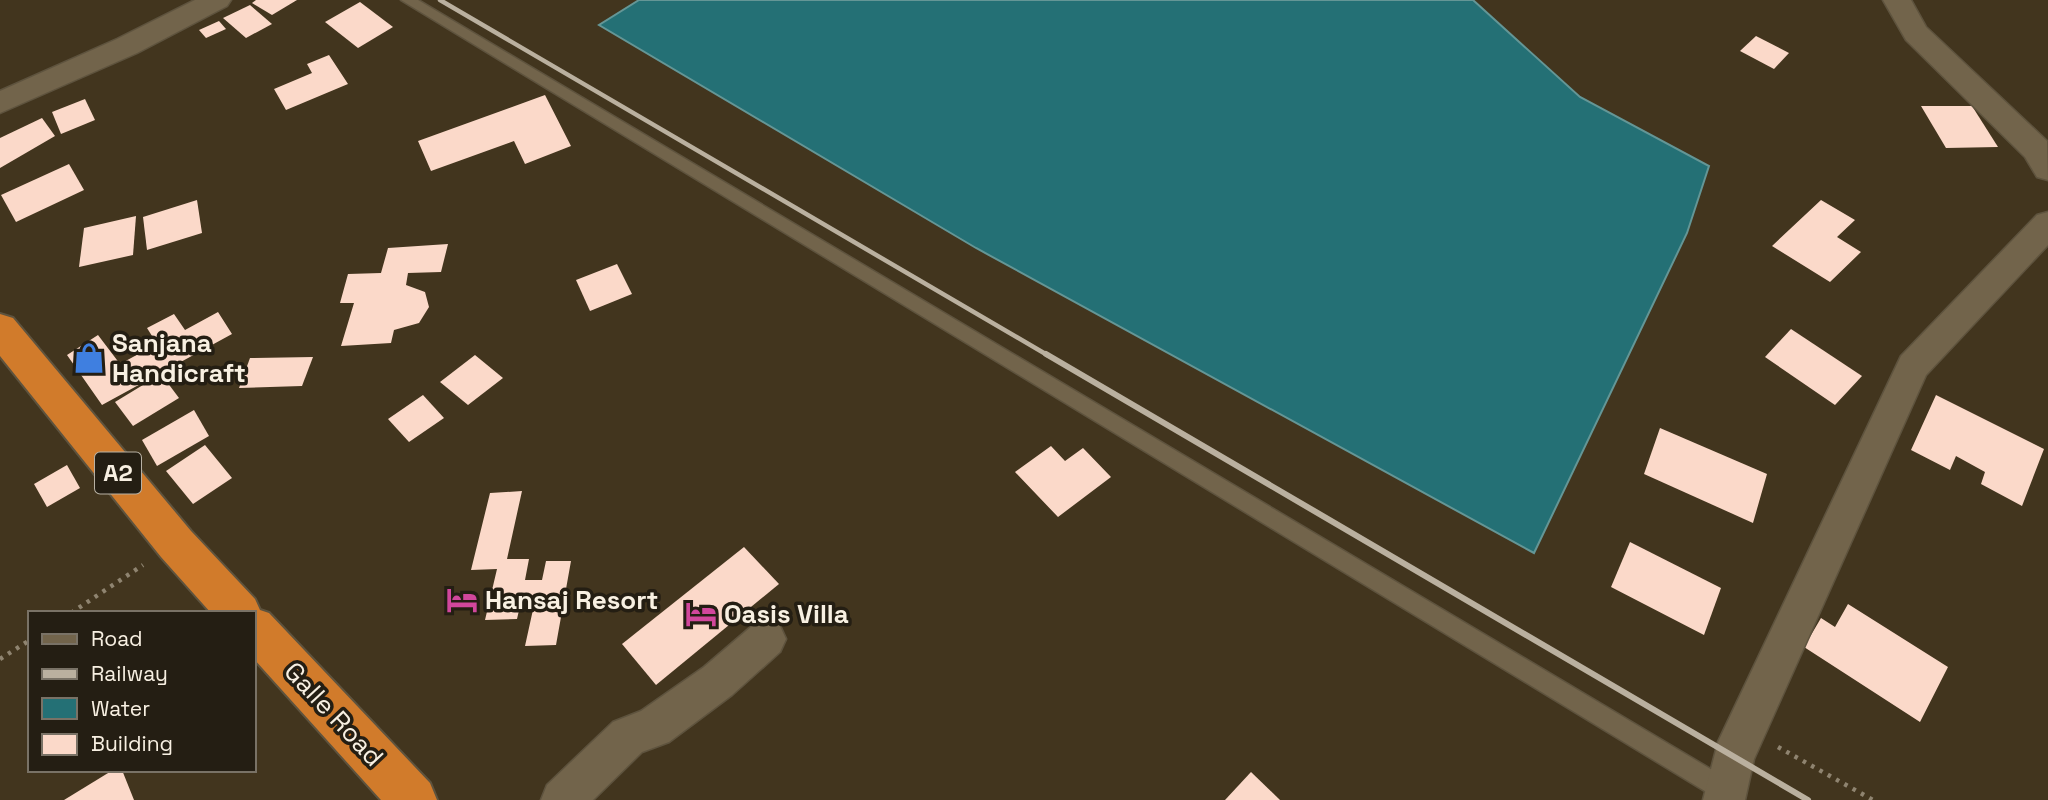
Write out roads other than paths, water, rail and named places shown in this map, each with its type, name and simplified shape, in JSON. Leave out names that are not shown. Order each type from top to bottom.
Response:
[{"type":"highway","name":"A2","points":[[0,329],[176,544],[238,611]]},
{"type":"highway","name":"Galle Road","points":[[256,630],[414,800]]},
{"type":"street","points":[[0,103],[127,46],[216,0]]},
{"type":"street","points":[[1897,0],[1916,33],[2036,149],[2048,169]]},
{"type":"street","points":[[1725,796],[1733,757],[1913,366],[2048,224]]},
{"type":"street","points":[[562,800],[628,737],[654,727],[718,681],[766,639]]},
{"type":"lane","points":[[408,0],[1725,796]]},
{"type":"water","points":[[639,0],[1473,0],[1580,97],[1709,166],[1687,233],[1534,553],[976,248],[599,25]]},
{"type":"railway","points":[[440,0],[1049,356]]},
{"type":"railway","points":[[1046,354],[1808,800]]},
{"type":"place","name":"Sanjana Handicraft","points":[[89,358]]},
{"type":"place","name":"Hansaj Resort","points":[[462,600]]},
{"type":"place","name":"Oasis Villa","points":[[701,614]]}]
